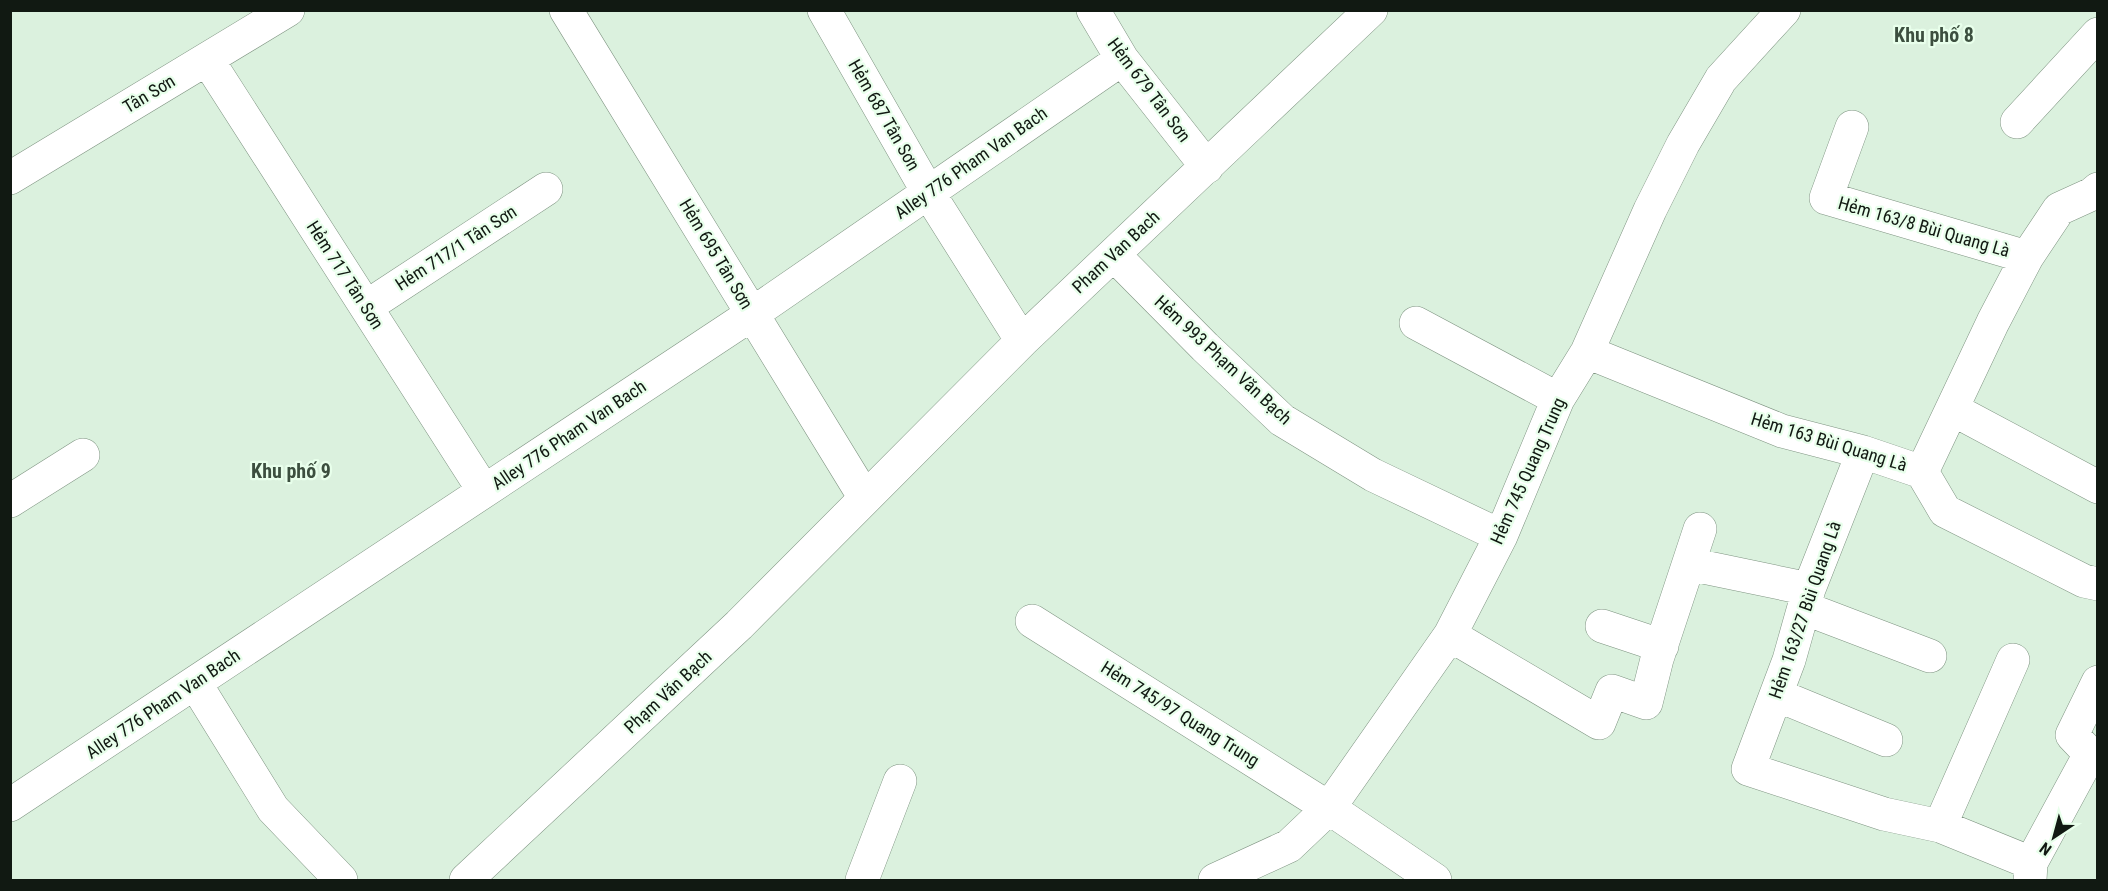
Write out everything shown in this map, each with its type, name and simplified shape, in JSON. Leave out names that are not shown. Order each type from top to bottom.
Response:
[{"type":"street","name":"Tân Sơn","points":[[10,178],[288,10]]},
{"type":"street","name":"Hẻm 695 Tân Sơn","points":[[566,10],[865,498]]},
{"type":"street","name":"Hẻm 687 Tân Sơn","points":[[824,10],[928,192],[1022,341]]},
{"type":"street","name":"Hẻm 679 Tân Sơn","points":[[1093,10],[1122,59],[1207,167]]},
{"type":"street","name":"Pham Van Bach","points":[[865,498],[1022,341],[1371,10]]},
{"type":"street","name":"Hẻm 745 Quang Trung","points":[[1215,880],[1289,846],[1329,808],[1450,635],[1502,536],[1558,399],[1587,352],[1650,210],[1683,144],[1721,80],[1784,10]]},
{"type":"street","points":[[2017,122],[2097,34]]},
{"type":"street","name":"Hẻm 717 Tân Sơn","points":[[207,59],[484,491]]},
{"type":"street","name":"Alley 776 Pham Van Bach","points":[[10,805],[752,314],[1122,59]]},
{"type":"street","name":"Hẻm 163/8 Bùi Quang Là","points":[[1852,127],[1826,198],[2027,257]]},
{"type":"street","name":"Hẻm 717/1 Tân Sơn","points":[[366,307],[546,189]]},
{"type":"street","name":"Hẻm 163 Bùi Quang Là","points":[[1587,352],[1782,431],[1863,452],[1922,472],[2027,257],[2059,209],[2096,193]]},
{"type":"street","name":"Hẻm 993 Phạm Văn Bạch","points":[[1114,255],[1205,347],[1282,420],[1373,475],[1502,536]]},
{"type":"street","points":[[1416,323],[1558,399]]},
{"type":"street","points":[[1952,409],[2097,487]]},
{"type":"street","name":"Hẻm 163/27 Bùi Quang Là","points":[[1863,452],[1806,598],[1789,660],[1748,770],[1884,814],[1940,826]]},
{"type":"street","points":[[10,501],[83,455]]},
{"type":"street","points":[[1922,472],[1945,510],[2084,581],[2097,584]]},
{"type":"street","name":"Phạm Văn Bạch","points":[[466,880],[740,625],[865,498]]},
{"type":"street","points":[[1450,635],[1599,723],[1612,691],[1646,703],[1700,529]]},
{"type":"street","points":[[1689,564],[1806,598],[1930,656]]},
{"type":"street","name":"Hẻm 745/97 Quang Trung","points":[[1032,621],[1329,808],[1435,880]]},
{"type":"street","points":[[1602,626],[1662,646]]},
{"type":"street","points":[[2013,660],[1940,826],[2030,872],[2093,752],[2072,735],[2097,682]]},
{"type":"street","points":[[195,683],[273,809],[341,880]]},
{"type":"street","points":[[1777,695],[1886,740]]},
{"type":"street","points":[[862,880],[900,781]]},
{"type":"district","name":"Khu phố 8","points":[[1934,35]]},
{"type":"district","name":"Khu phố 9","points":[[291,471]]}]
